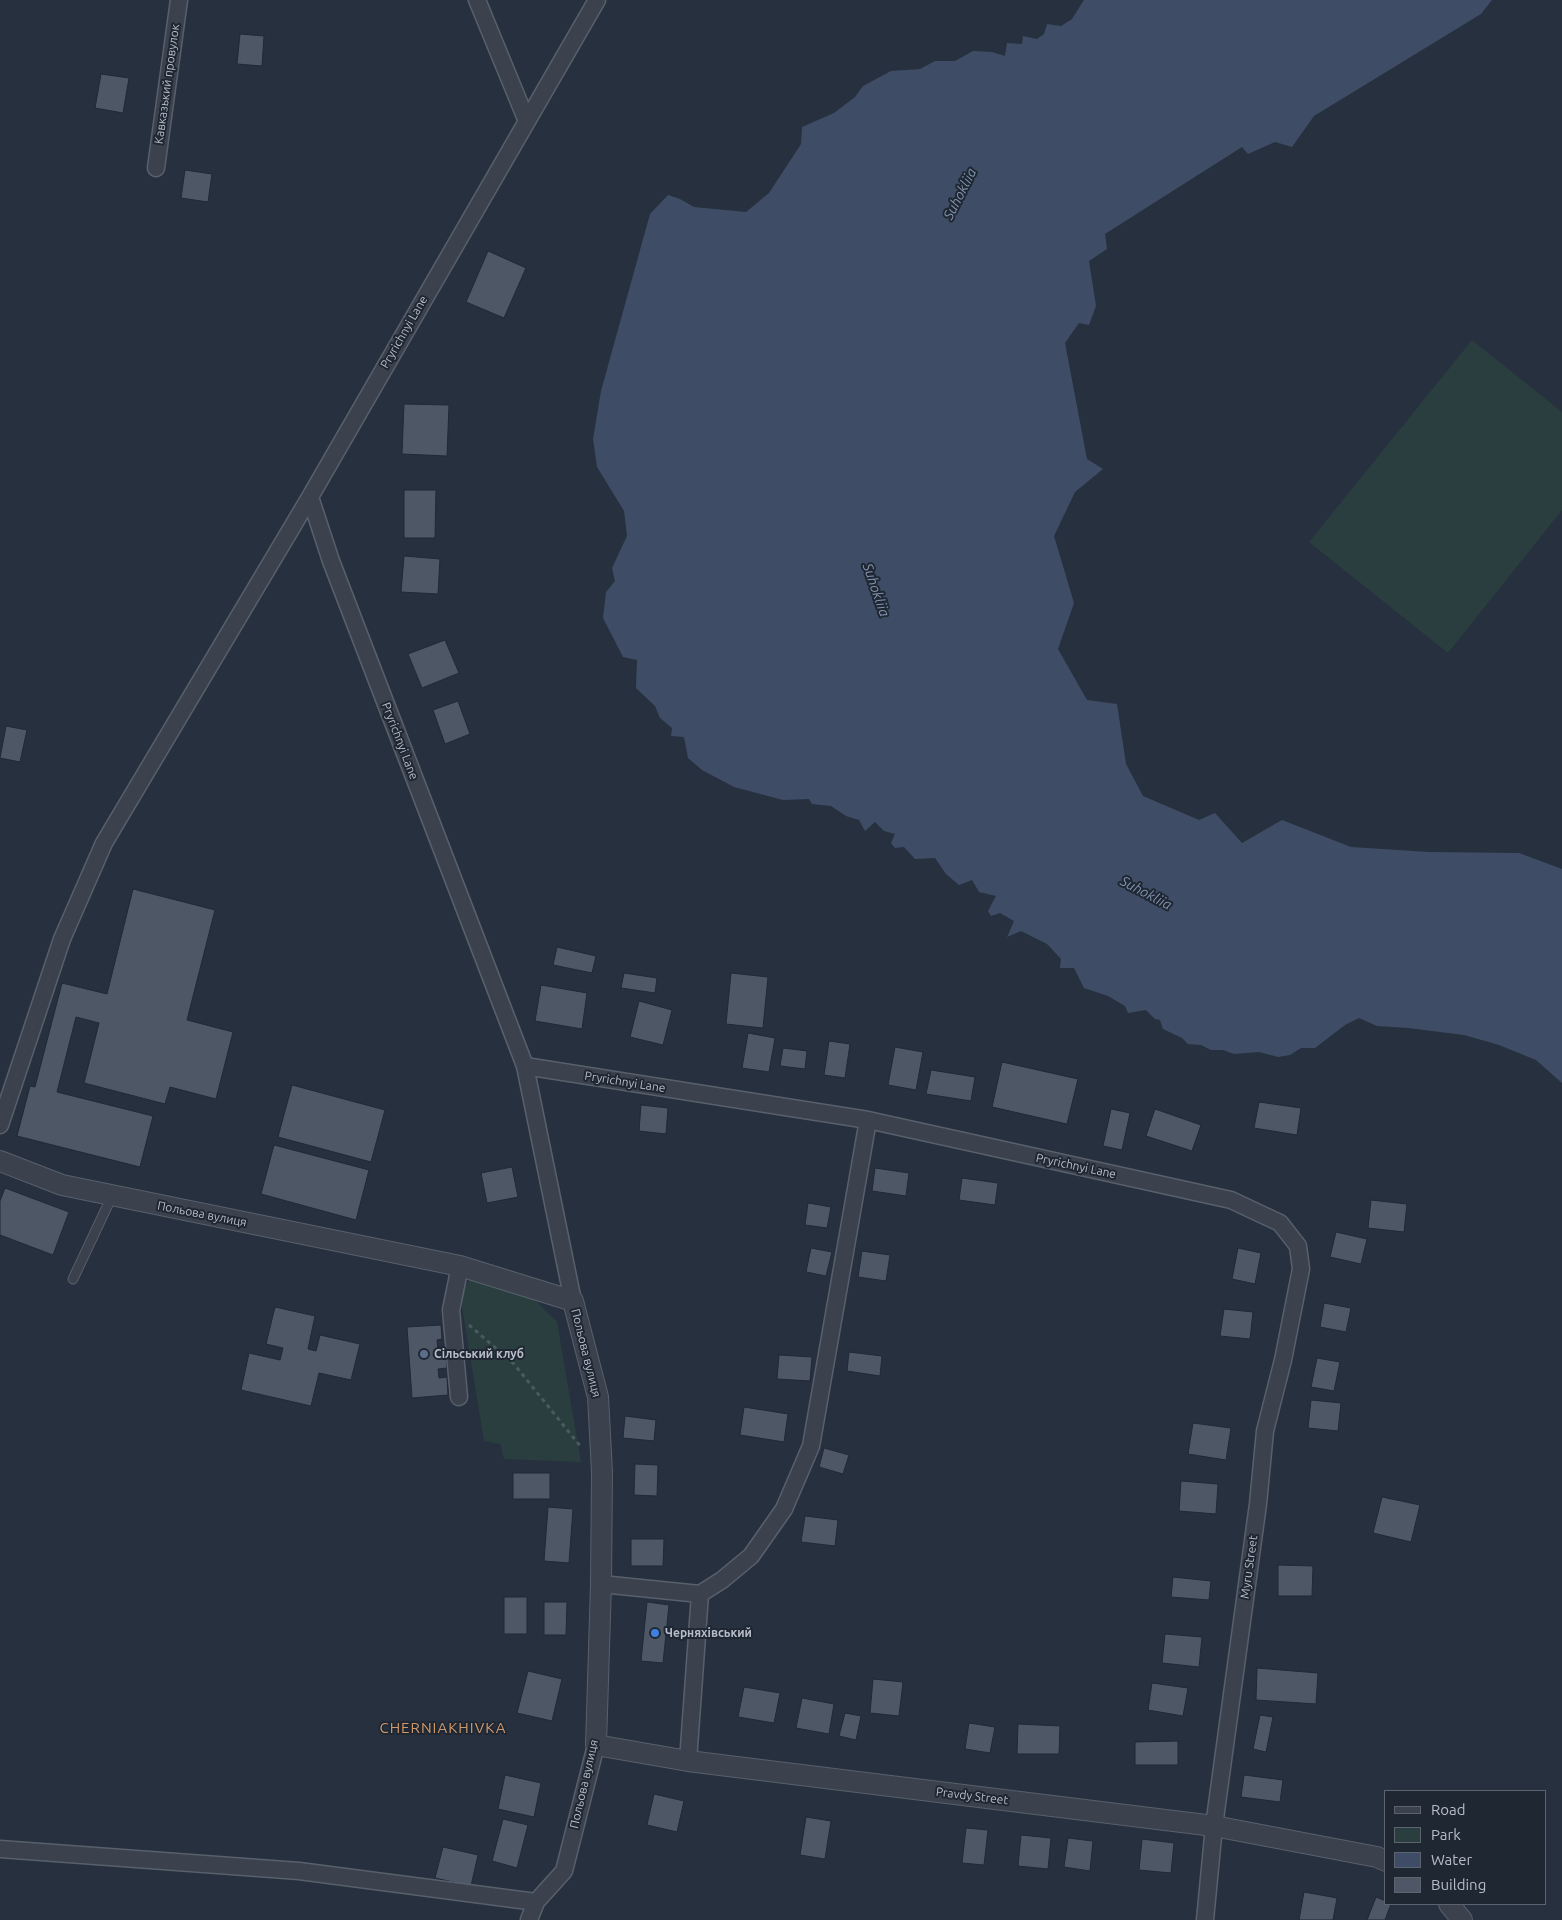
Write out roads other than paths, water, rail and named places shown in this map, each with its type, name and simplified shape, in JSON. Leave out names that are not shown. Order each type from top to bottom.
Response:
[{"type":"street","name":"Кавказький провулок","points":[[156,168],[179,0]]},
{"type":"street","points":[[477,0],[526,119]]},
{"type":"street","name":"Pryrichnyi Lane","points":[[597,0],[526,119],[310,496],[331,561],[524,1066],[868,1120],[1231,1200],[1280,1223]]},
{"type":"street","points":[[0,1125],[62,939],[104,843],[310,496]]},
{"type":"street","points":[[524,1066],[573,1301]]},
{"type":"street","points":[[601,1584],[700,1594],[722,1580],[751,1556],[784,1509],[811,1446],[868,1120]]},
{"type":"street","name":"Польова вулиця","points":[[0,1162],[62,1185],[460,1266],[573,1301],[598,1397],[602,1472],[596,1745],[564,1871],[536,1902],[529,1920]]},
{"type":"street","name":"Myru Street","points":[[1204,1920],[1214,1826],[1256,1514],[1265,1431],[1284,1360],[1301,1269],[1298,1246],[1280,1223]]},
{"type":"street","points":[[459,1397],[451,1310],[460,1266]]},
{"type":"street","points":[[688,1761],[700,1594]]},
{"type":"street","name":"Pravdy Street","points":[[596,1745],[688,1761],[1214,1826],[1384,1860]]},
{"type":"street","points":[[0,1849],[299,1871],[536,1902]]},
{"type":"street","points":[[1450,1905],[1462,1920]]},
{"type":"lane","points":[[73,1279],[112,1196]]},
{"type":"water","name":"Suhokliia","points":[[1084,0],[1492,0],[1481,14],[1314,116],[1292,147],[1275,142],[1248,154],[1242,147],[1105,234],[1107,249],[1089,261],[1096,306],[1089,325],[1079,323],[1065,343],[1087,459],[1103,469],[1075,492],[1054,536],[1074,603],[1058,649],[1087,700],[1117,704],[1126,764],[1143,796],[1199,820],[1215,813],[1242,843],[1282,820],[1351,847],[1429,852],[1519,853],[1562,869],[1562,1083],[1536,1060],[1499,1045],[1464,1035],[1377,1026],[1359,1018],[1345,1025],[1315,1048],[1301,1048],[1290,1055],[1278,1057],[1259,1052],[1234,1054],[1223,1050],[1211,1050],[1201,1045],[1188,1044],[1182,1038],[1163,1029],[1160,1020],[1155,1019],[1146,1010],[1128,1013],[1125,1006],[1108,996],[1084,988],[1074,968],[1060,968],[1061,959],[1047,944],[1021,931],[1007,937],[1014,921],[1000,913],[991,916],[988,911],[996,896],[979,892],[972,880],[959,885],[946,874],[935,858],[915,859],[904,847],[895,848],[891,843],[895,834],[884,831],[875,822],[865,831],[859,820],[846,816],[831,806],[812,804],[809,799],[783,800],[734,787],[702,770],[688,758],[684,737],[671,736],[672,728],[660,718],[655,706],[636,688],[637,660],[623,657],[603,618],[606,592],[615,581],[612,568],[627,536],[624,511],[597,467],[593,439],[601,391],[650,214],[668,195],[694,207],[746,212],[769,193],[801,144],[802,127],[834,113],[855,97],[863,86],[891,71],[920,69],[935,61],[955,61],[973,51],[992,52],[1005,56],[1007,43],[1022,44],[1023,36],[1037,39],[1044,34],[1047,24],[1061,26],[1072,19]]},
{"type":"place","name":"Сільський клуб","points":[[424,1354]]},
{"type":"place","name":"Черняхівський","points":[[655,1633]]},
{"type":"district","name":"CHERNIAKHIVKA","points":[[443,1728]]}]
